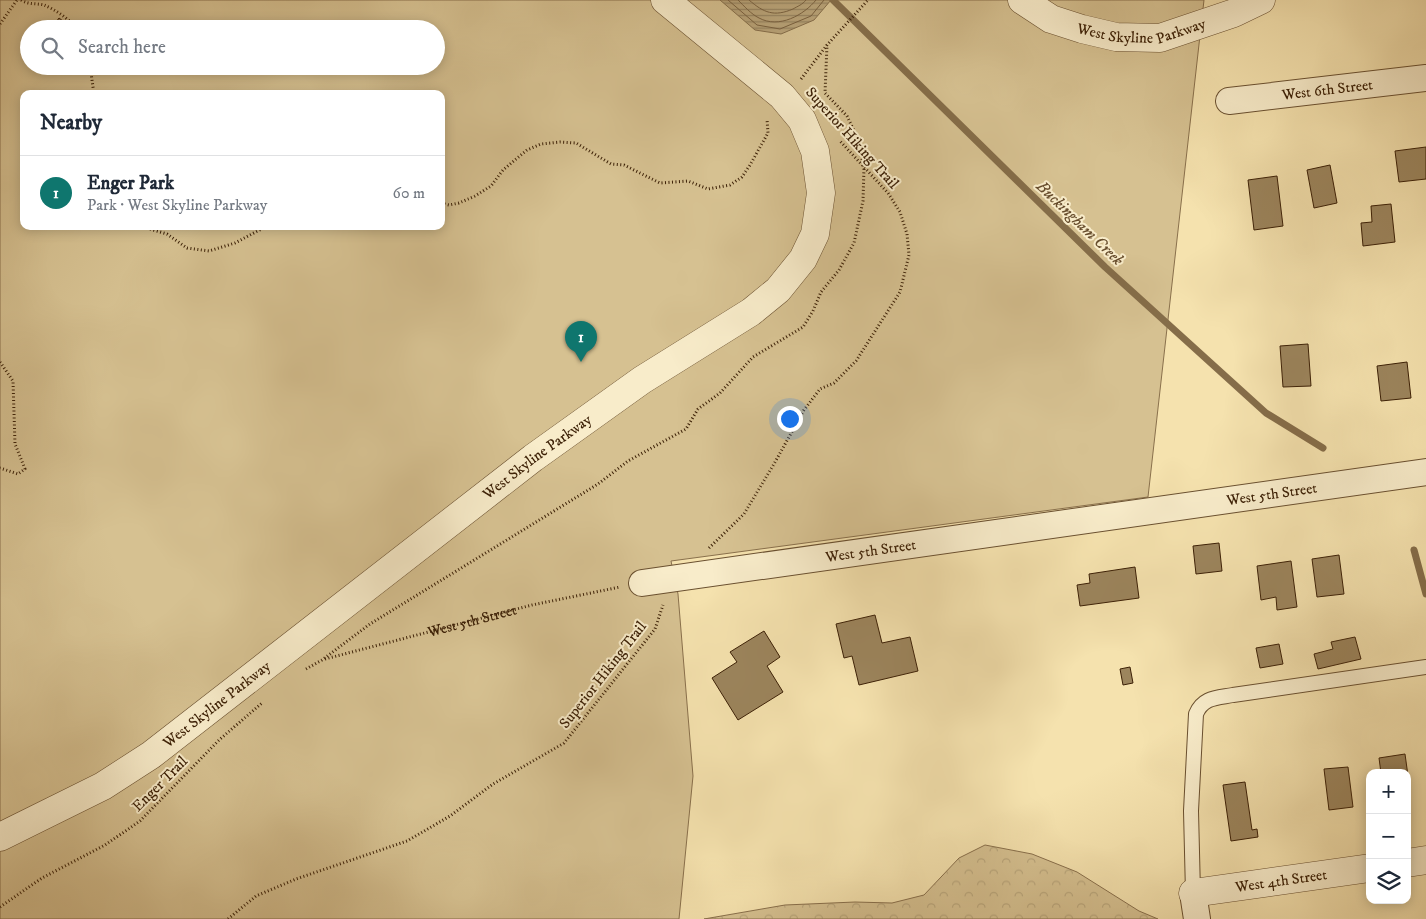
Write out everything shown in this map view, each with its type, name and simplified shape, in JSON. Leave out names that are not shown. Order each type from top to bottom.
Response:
[{"type":"street","name":"West Skyline Parkway","points":[[0,837],[103,786],[151,755],[533,458],[642,380],[751,312],[778,290],[803,259],[815,234],[821,192],[815,151],[802,120],[782,96],[665,0]]},
{"type":"street","name":"West Skyline Parkway","points":[[1022,0],[1052,19],[1082,29],[1116,37],[1160,38],[1234,13],[1261,0]]},
{"type":"street","name":"West 6th Street","points":[[1229,101],[1426,78]]},
{"type":"street","name":"West 5th Street","points":[[642,583],[1426,472]]},
{"type":"street","points":[[1411,862],[1426,860]]},
{"type":"street","name":"West 4th Street","points":[[1193,893],[1366,869]]},
{"type":"street","points":[[1193,893],[1197,919]]},
{"type":"lane","points":[[1193,893],[1191,811],[1196,714],[1201,704],[1206,700],[1226,696],[1426,667]]},
{"type":"path","points":[[0,24],[16,0]]},
{"type":"path","points":[[21,0],[29,5],[42,5],[56,11],[66,20]]},
{"type":"path","name":"Superior Hiking Trail","points":[[806,75],[827,45],[868,0]]},
{"type":"path","points":[[91,75],[93,90]]},
{"type":"path","name":"Superior Hiking Trail","points":[[445,204],[458,203],[475,196],[491,186],[503,170],[527,150],[541,144],[560,142],[576,143],[611,164],[624,165],[660,183],[688,181],[708,189],[730,184],[742,177],[750,165],[768,133],[766,114],[782,96]]},
{"type":"path","name":"Superior Hiking Trail","points":[[228,919],[256,896],[296,879],[407,842],[450,816],[493,784],[564,743],[655,629],[663,605],[680,578],[744,514],[804,410],[820,389],[834,383],[856,361],[900,292],[909,255],[907,234],[900,212],[888,193],[837,138]]},
{"type":"path","points":[[154,230],[167,234],[187,248],[209,251],[235,243],[259,230]]},
{"type":"path","points":[[0,362],[13,381],[14,437],[25,469],[18,474],[0,468]]},
{"type":"path","name":"West 5th Street","points":[[299,673],[322,660],[532,605],[642,583]]},
{"type":"path","name":"Enger Trail","points":[[0,907],[42,878],[105,845],[140,821],[219,740],[267,698]]},
{"type":"green space","points":[[0,0],[1204,0],[1148,497],[671,561],[678,594],[693,776],[679,919],[0,919]]},
{"type":"green space","points":[[985,845],[1032,854],[1077,872],[1139,911],[1158,919],[704,919],[785,905],[855,902],[892,903],[924,895],[959,858]]},
{"type":"water","points":[[720,0],[831,0],[814,20],[781,34],[755,30]]},
{"type":"building","points":[[1426,147],[1426,179],[1399,182],[1395,151]]},
{"type":"building","points":[[1330,165],[1337,203],[1314,208],[1307,170]]},
{"type":"building","points":[[1277,176],[1283,226],[1254,230],[1248,180]]},
{"type":"building","points":[[1391,204],[1395,242],[1363,246],[1361,223],[1372,222],[1371,206]]},
{"type":"building","points":[[1308,344],[1311,386],[1283,387],[1280,346]]},
{"type":"building","points":[[1407,362],[1411,398],[1381,401],[1377,366]]},
{"type":"building","points":[[1219,543],[1222,571],[1196,574],[1193,546]]},
{"type":"building","points":[[1339,555],[1344,594],[1317,597],[1312,559]]},
{"type":"building","points":[[1291,561],[1297,607],[1277,610],[1276,597],[1261,600],[1257,566]]},
{"type":"building","points":[[1135,567],[1139,598],[1080,606],[1077,585],[1090,583],[1089,574]]},
{"type":"building","points":[[875,615],[882,643],[910,637],[918,671],[859,685],[852,656],[844,658],[836,624]]},
{"type":"building","points":[[764,631],[780,657],[767,666],[783,692],[738,720],[712,678],[737,662],[730,652]]},
{"type":"building","points":[[1355,637],[1361,659],[1318,669],[1314,654],[1333,649],[1331,642]]},
{"type":"building","points":[[1279,644],[1283,664],[1260,668],[1256,648]]},
{"type":"building","points":[[1130,667],[1133,683],[1123,685],[1120,669]]},
{"type":"building","points":[[1405,754],[1407,769],[1380,769],[1379,758]]},
{"type":"building","points":[[1348,767],[1353,807],[1329,810],[1324,769]]},
{"type":"building","points":[[1245,782],[1252,830],[1257,829],[1258,837],[1231,841],[1223,785]]},
{"type":"waterway","name":"Buckingham Creek","points":[[833,0],[1105,267],[1266,413],[1323,448]]},
{"type":"waterway","name":"Buckingham Creek","points":[[1414,550],[1426,594]]},
{"type":"place","name":"Enger Park","points":[[581,362]]}]
